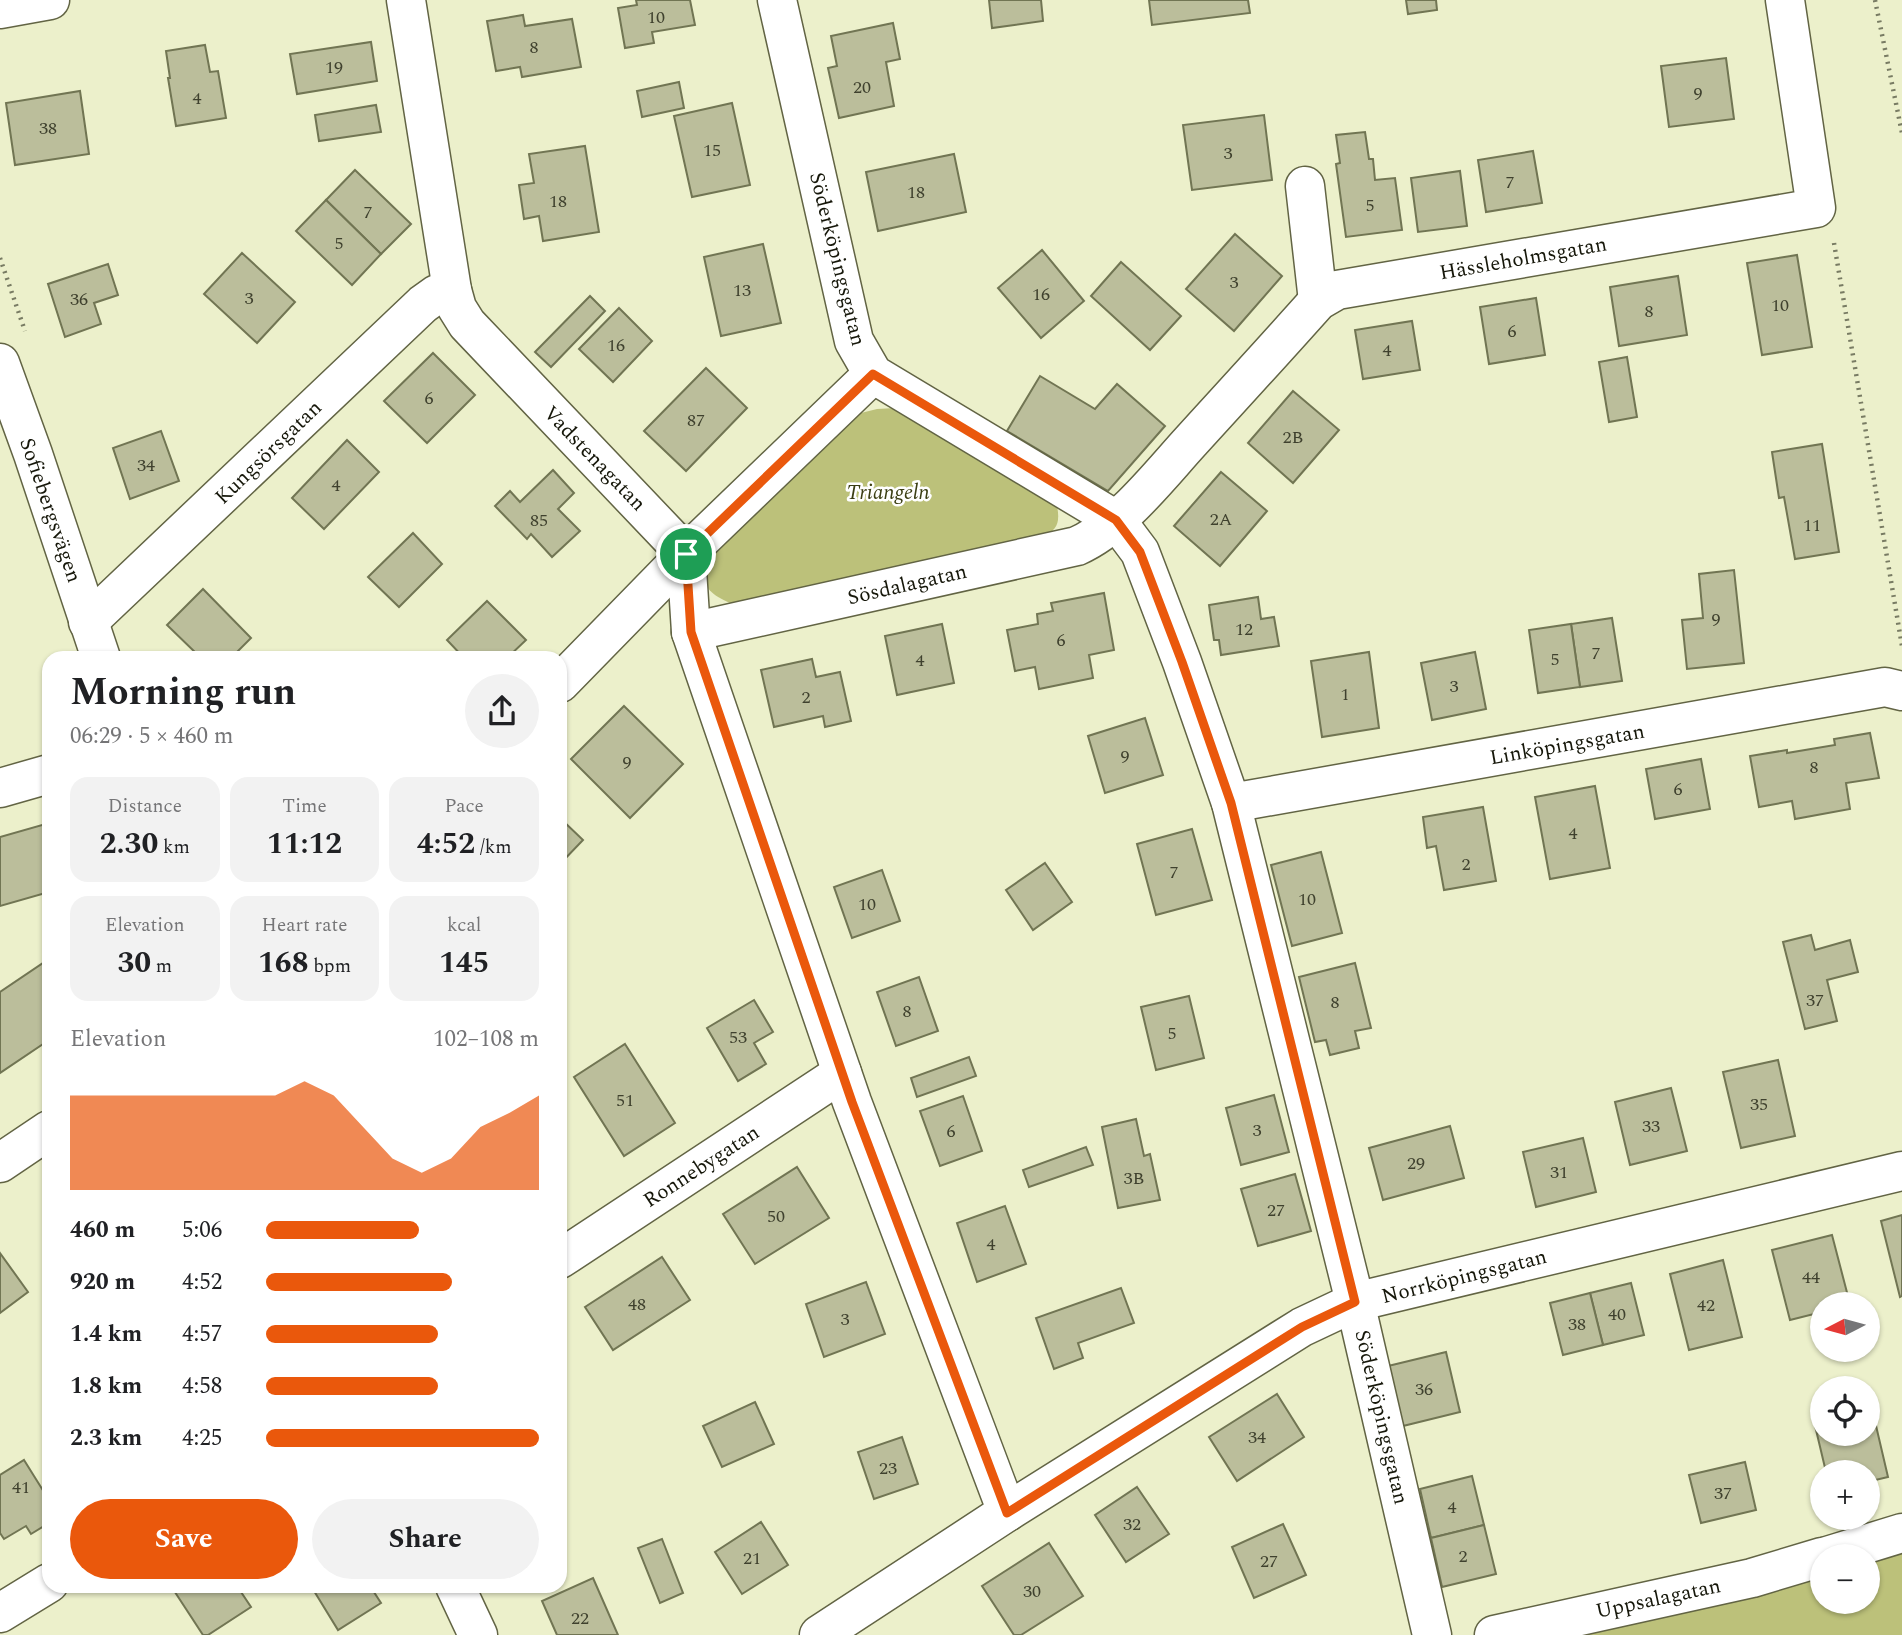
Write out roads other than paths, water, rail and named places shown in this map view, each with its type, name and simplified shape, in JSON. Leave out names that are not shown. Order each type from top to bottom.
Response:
[{"type":"street","points":[[0,9],[50,0]]},
{"type":"street","name":"Vadstenagatan","points":[[406,0],[457,308],[467,324],[686,554]]},
{"type":"street","name":"Söderköpingsgatan","points":[[778,0],[854,341],[873,374],[1116,520],[1140,552],[1231,803],[1355,1302],[1432,1635]]},
{"type":"street","name":"Hässleholmsgatan","points":[[1116,520],[1151,486],[1318,301],[1338,290],[1816,208],[1785,0]]},
{"type":"street","points":[[1305,187],[1318,301]]},
{"type":"street","name":"Kungsörsgatan","points":[[89,622],[423,304],[452,289]]},
{"type":"street","name":"Sofiebergsvägen","points":[[0,363],[16,457],[89,622],[99,651]]},
{"type":"street","points":[[567,677],[686,554],[873,374]]},
{"type":"street","name":"Sösdalagatan","points":[[691,632],[1077,546],[1093,539],[1116,520]]},
{"type":"street","points":[[686,554],[691,632],[842,1073],[1007,1513]]},
{"type":"street","name":"Linköpingsgatan","points":[[1231,803],[1885,687],[1902,691]]},
{"type":"street","points":[[0,788],[42,776]]},
{"type":"street","name":"Ronnebygatan","points":[[567,1254],[842,1073]]},
{"type":"street","points":[[0,1163],[42,1135]]},
{"type":"street","name":"Norrköpingsgatan","points":[[819,1635],[1302,1327],[1355,1302],[1902,1171]]},
{"type":"street","points":[[1868,1544],[1902,1534]]},
{"type":"street","name":"Uppsalagatan","points":[[1494,1635],[1752,1578],[1810,1561]]},
{"type":"street","points":[[0,1614],[42,1587]]},
{"type":"street","points":[[458,1593],[478,1635]]},
{"type":"park label","name":"Triangeln","points":[[888,492]]}]
